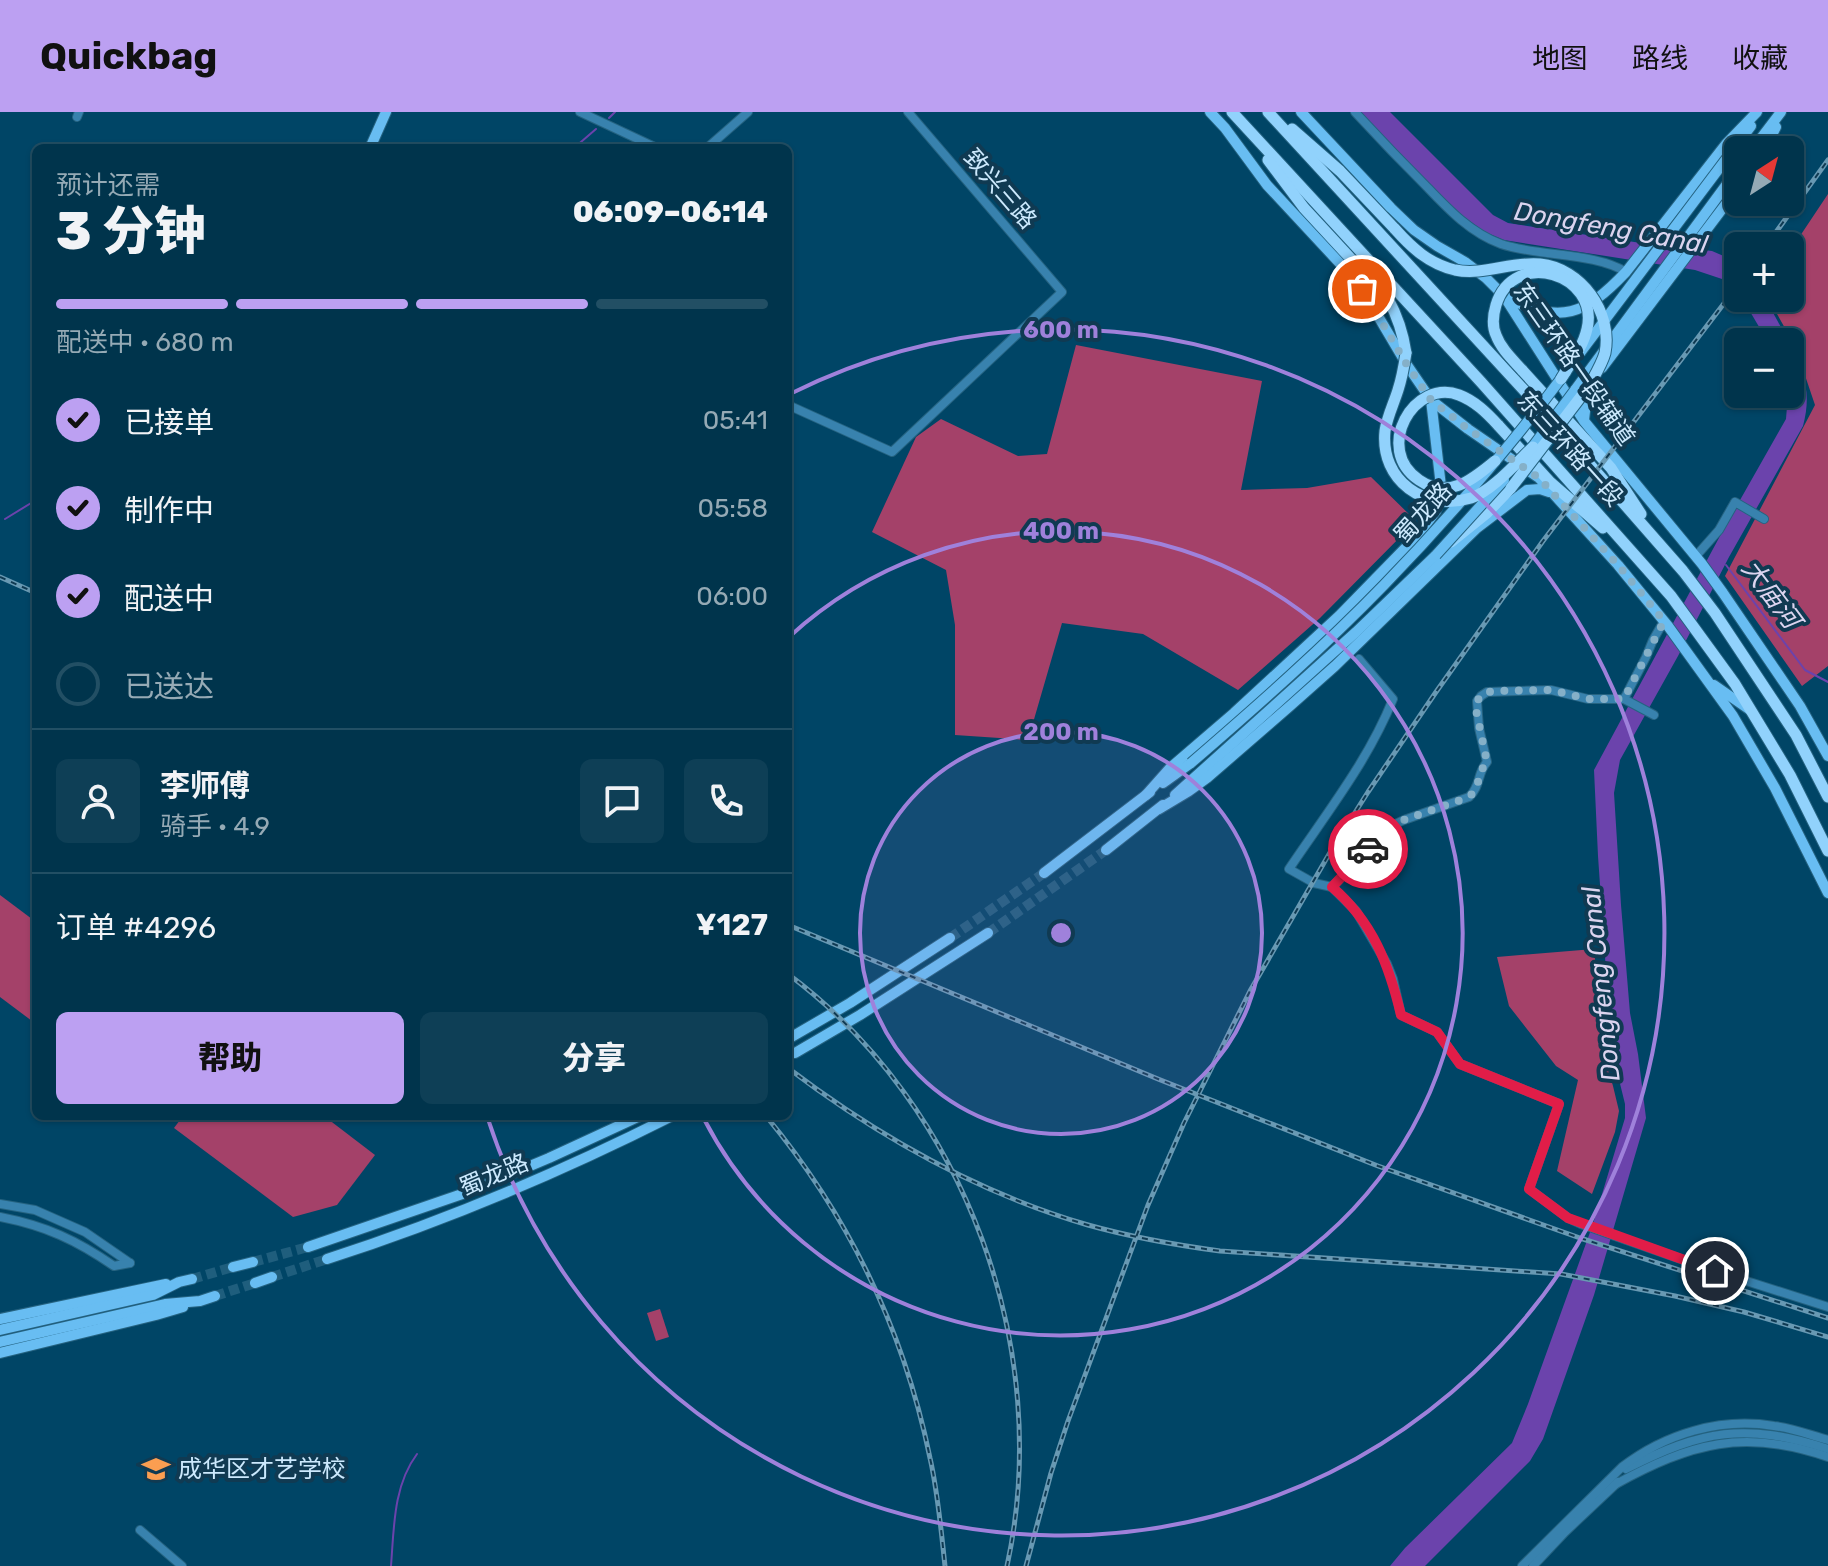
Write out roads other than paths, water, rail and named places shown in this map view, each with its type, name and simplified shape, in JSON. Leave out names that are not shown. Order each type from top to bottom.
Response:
[{"type":"highway","points":[[1232,112],[1304,208],[1388,299],[1398,316],[1406,353],[1385,432],[1386,450],[1392,468],[1402,483],[1415,495],[1433,501],[1473,498],[1488,489],[1533,447]]},
{"type":"highway","name":"东三环路一段","points":[[1232,112],[1481,382],[1671,596],[1735,684],[1790,775],[1828,851]]},
{"type":"highway","points":[[1271,112],[1340,171],[1423,256],[1453,269],[1469,272],[1537,263],[1550,265],[1578,280],[1600,310],[1605,327],[1604,356],[1589,386],[1511,488],[1487,513],[1436,555]]},
{"type":"highway","name":"东三环路一段","points":[[1271,112],[1534,401],[1683,571],[1715,613],[1796,735],[1828,797]]},
{"type":"highway","points":[[1561,379],[1587,329],[1588,313],[1583,299],[1568,282],[1557,275],[1529,272],[1516,278],[1498,299],[1493,320],[1495,335],[1522,370],[1611,468],[1663,548]]},
{"type":"highway","points":[[1495,461],[1471,480],[1456,487],[1427,485],[1404,466],[1398,453],[1401,429],[1408,414],[1433,394],[1458,395],[1475,404],[1550,482],[1645,565]]},
{"type":"main road","points":[[372,144],[386,112]]},
{"type":"main road","points":[[1210,112],[1267,185],[1362,289],[1431,400],[1539,478],[1666,623],[1733,716],[1775,788],[1828,893]]},
{"type":"main road","name":"东三环路一段辅道","points":[[1301,112],[1414,230],[1476,270],[1504,296],[1584,421],[1723,593],[1800,706],[1828,756]]},
{"type":"main road","points":[[1504,296],[1541,312],[1574,311],[1592,303],[1627,271],[1726,144],[1760,112]]},
{"type":"main road","name":"蜀龙路","points":[[1044,873],[1191,763],[1284,681],[1381,588],[1452,511],[1561,379],[1760,112]]},
{"type":"main road","points":[[1763,136],[1782,112]]},
{"type":"main road","points":[[1771,136],[1782,112]]},
{"type":"main road","name":"蜀龙路","points":[[1106,850],[1159,809],[1356,632],[1482,506],[1533,447],[1724,188]]},
{"type":"main road","points":[[1584,421],[1586,403],[1603,366],[1724,206]]},
{"type":"main road","points":[[1146,795],[1170,768],[1350,606],[1418,535],[1436,511],[1442,495],[1431,400]]},
{"type":"main road","points":[[1159,809],[1207,778],[1335,666],[1477,528],[1527,490],[1540,489],[1551,493]]},
{"type":"main road","points":[[1709,682],[1750,710]]},
{"type":"main road","points":[[795,1053],[988,933]]},
{"type":"main road","points":[[792,1037],[950,938]]},
{"type":"main road","name":"蜀龙路","points":[[308,1247],[468,1192],[631,1120]]},
{"type":"main road","name":"蜀龙路","points":[[327,1259],[416,1229],[484,1201],[664,1120]]},
{"type":"main road","points":[[233,1267],[253,1262]]},
{"type":"main road","points":[[255,1283],[272,1277]]},
{"type":"main road","points":[[0,1319],[192,1279]]},
{"type":"main road","points":[[0,1330],[153,1295],[179,1282]]},
{"type":"main road","points":[[0,1353],[156,1315],[215,1296]]},
{"type":"main road","points":[[0,1342],[165,1304],[200,1301]]},
{"type":"street","points":[[580,112],[648,144]]},
{"type":"street","points":[[712,144],[748,112]]},
{"type":"street","name":"致兴三路","points":[[792,407],[892,452],[1062,292],[908,112]]},
{"type":"street","points":[[1355,112],[1437,198],[1482,235],[1525,251],[1602,262],[1627,271]]},
{"type":"street","points":[[1699,560],[1735,502],[1764,519]]},
{"type":"street","points":[[1624,699],[1666,623]]},
{"type":"street","points":[[1359,659],[1393,699],[1364,758],[1289,869],[1314,883],[1332,887],[1356,911],[1393,979],[1401,1015],[1437,1032],[1460,1064],[1559,1104],[1529,1189],[1581,1224],[1828,1307]]},
{"type":"street","points":[[1332,887],[1391,826],[1469,797],[1476,790],[1487,762],[1476,710],[1477,701],[1487,692],[1551,690],[1588,699],[1624,699],[1654,715]]},
{"type":"street","points":[[0,1204],[35,1210],[85,1232],[130,1263],[114,1266],[83,1245],[61,1235],[40,1226],[0,1217]]},
{"type":"street","points":[[1533,1566],[1639,1454],[1665,1441],[1727,1424],[1774,1426],[1828,1440]]},
{"type":"street","points":[[1522,1566],[1614,1480],[1667,1449],[1694,1439],[1730,1433],[1776,1434],[1828,1449]]},
{"type":"street","points":[[1614,1480],[1675,1455],[1728,1442],[1749,1441],[1799,1448],[1828,1457]]},
{"type":"street","points":[[140,1530],[182,1566]]},
{"type":"waterway","points":[[609,118],[615,112]]},
{"type":"waterway","points":[[579,144],[596,129]]},
{"type":"waterway","points":[[5,519],[32,502]]},
{"type":"waterway","name":"大庙河","points":[[1726,565],[1805,670],[1828,682]]},
{"type":"waterway","points":[[391,1566],[399,1494],[417,1454]]},
{"type":"tunnel","points":[[988,933],[1106,850]]},
{"type":"tunnel","points":[[950,938],[1044,873]]},
{"type":"tunnel","points":[[253,1262],[308,1247]]},
{"type":"tunnel","points":[[272,1277],[327,1259]]},
{"type":"tunnel","points":[[192,1279],[233,1267]]},
{"type":"tunnel","points":[[215,1296],[255,1283]]},
{"type":"railway","points":[[1776,232],[1828,160]]},
{"type":"railway","points":[[1026,1566],[1068,1421],[1148,1205],[1184,1123],[1250,991],[1332,849],[1436,692],[1543,541],[1724,303]]},
{"type":"railway","points":[[0,577],[32,591]]},
{"type":"railway","points":[[792,927],[1158,1079],[1378,1166],[1580,1238],[1828,1318]]},
{"type":"railway","points":[[792,978],[850,1029],[904,1092],[948,1163],[982,1239],[1005,1319],[1018,1401],[1018,1484],[1007,1566]]},
{"type":"railway","points":[[792,1071],[858,1117],[931,1160],[1008,1197],[1088,1225],[1220,1251],[1561,1274],[1744,1312],[1828,1337]]},
{"type":"railway","points":[[769,1120],[823,1193],[869,1276],[888,1320],[905,1365],[930,1458],[945,1566]]},
{"type":"place","name":"成华区才艺学校","points":[[156,1469]]},
{"type":"water label","name":"Dongfeng Canal","points":[[1611,228]]},
{"type":"water label","name":"Dongfeng Canal","points":[[1601,984]]}]
